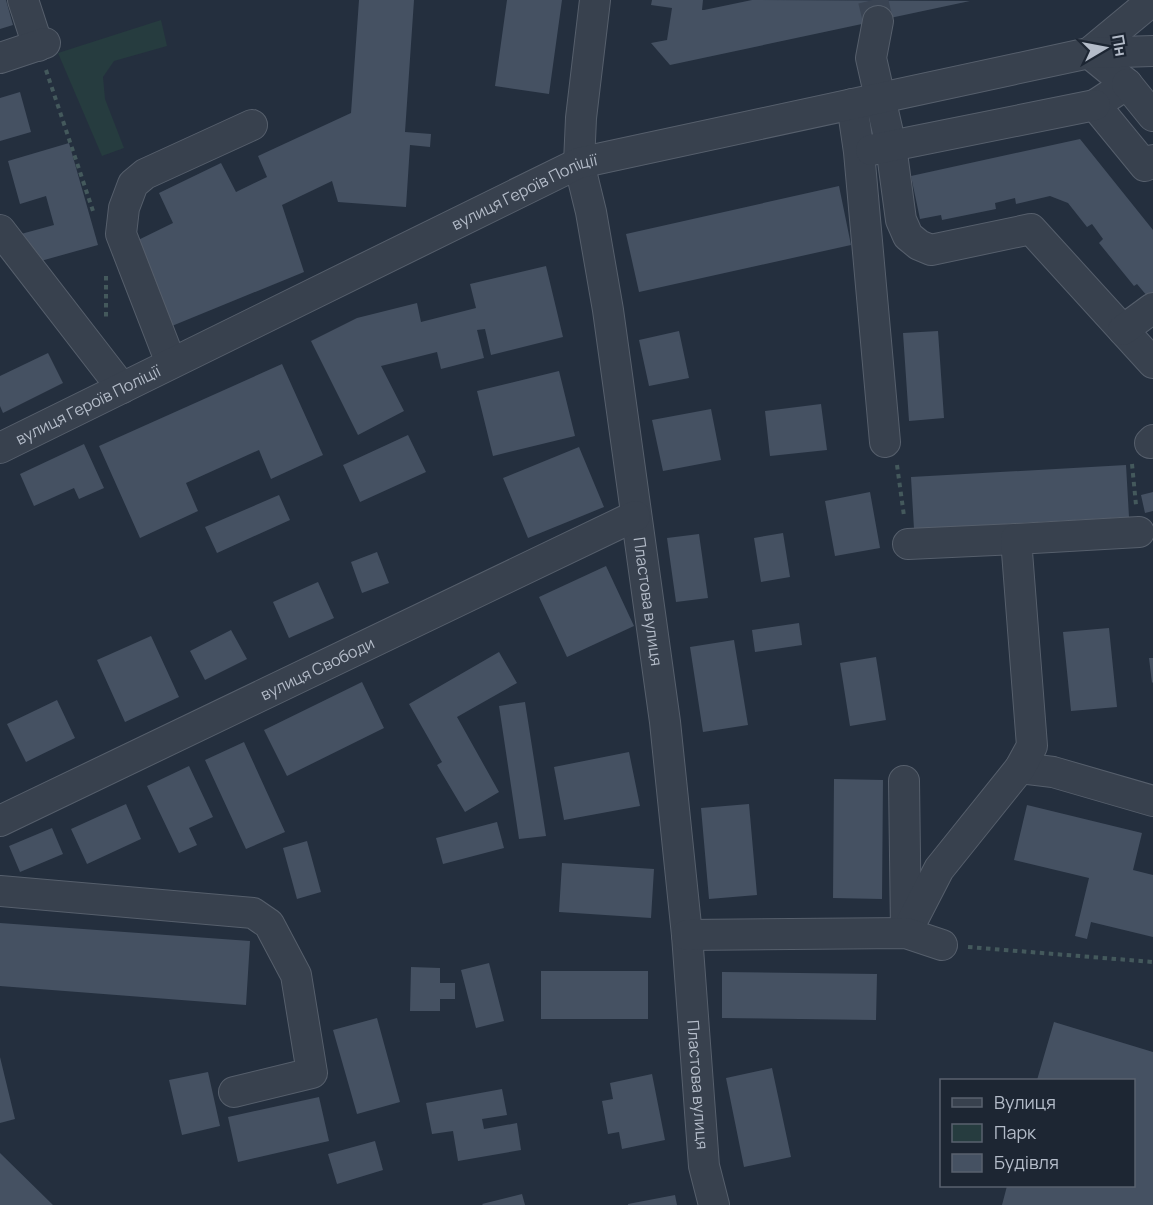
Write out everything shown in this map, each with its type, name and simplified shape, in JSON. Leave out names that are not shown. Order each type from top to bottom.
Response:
[{"type":"street","points":[[0,58],[42,44],[23,0]]},
{"type":"street","name":"Пластова вулиця","points":[[595,0],[581,118],[579,163],[591,212],[608,310],[665,722],[687,934],[704,1166],[714,1205]]},
{"type":"street","name":"вулиця Героїв Поліції","points":[[1089,53],[1153,0]]},
{"type":"street","points":[[878,21],[859,152],[891,454]]},
{"type":"street","name":"вулиця Героїв Поліції","points":[[0,448],[114,376],[171,363],[579,163],[1089,53],[1153,51]]},
{"type":"street","points":[[1089,53],[1127,84],[1153,116]]},
{"type":"street","points":[[859,152],[1095,105],[1127,84]]},
{"type":"street","points":[[866,102],[891,146],[901,220],[908,236],[919,245],[931,250],[1031,230],[1153,363]]},
{"type":"street","points":[[1095,105],[1145,166],[1153,160]]},
{"type":"street","points":[[171,363],[121,234],[124,208],[133,184],[145,174],[252,125]]},
{"type":"street","points":[[0,230],[114,376]]},
{"type":"street","points":[[1123,330],[1153,308]]},
{"type":"street","name":"вулиця Свободи","points":[[0,821],[635,516]]},
{"type":"street","points":[[908,544],[1139,532]]},
{"type":"street","points":[[906,933],[939,869],[1020,768],[1032,746],[1016,539]]},
{"type":"street","points":[[1020,768],[1053,772],[1153,801]]},
{"type":"street","points":[[904,781],[906,933]]},
{"type":"street","points":[[0,891],[253,913],[269,924],[296,975],[312,1073],[234,1092]]},
{"type":"street","points":[[687,934],[906,933],[942,945]]},
{"type":"path","points":[[42,44],[95,214]]},
{"type":"path","points":[[106,272],[114,376]]},
{"type":"path","points":[[1139,532],[1130,454],[1151,441]]},
{"type":"path","points":[[891,454],[908,544]]},
{"type":"path","points":[[942,945],[1153,962]]},
{"type":"green space","points":[[161,20],[167,46],[114,61],[103,77],[105,99],[124,148],[102,156],[58,53]]},
{"type":"building","points":[[0,0],[6,0],[13,25],[0,29]]},
{"type":"building","points":[[359,0],[414,0],[405,132],[431,134],[430,147],[410,145],[406,207],[338,202],[332,181],[282,205],[304,272],[167,328],[130,244],[173,223],[159,193],[221,163],[236,192],[267,177],[258,156],[351,113]]},
{"type":"building","points":[[507,0],[562,0],[549,94],[495,86]]},
{"type":"building","points":[[652,0],[703,0],[702,10],[752,0],[970,1],[670,65],[651,43],[667,40],[672,8],[651,5]]},
{"type":"building","points":[[20,92],[31,132],[0,141],[0,98]]},
{"type":"building","points":[[1080,139],[1153,230],[1153,303],[1137,284],[1134,286],[1099,243],[1103,239],[1092,224],[1087,227],[1068,203],[1050,196],[1016,204],[1015,198],[995,203],[996,209],[942,220],[941,215],[920,219],[911,176]]},
{"type":"building","points":[[69,143],[98,245],[30,264],[21,234],[54,225],[46,196],[20,204],[8,161]]},
{"type":"building","points":[[839,186],[851,245],[639,292],[626,234]]},
{"type":"building","points":[[546,266],[563,337],[491,355],[485,329],[477,330],[484,358],[441,369],[437,352],[381,366],[404,411],[358,435],[311,341],[357,318],[417,303],[421,322],[476,308],[470,284]]},
{"type":"building","points":[[679,331],[689,378],[649,386],[639,340]]},
{"type":"building","points":[[938,331],[944,418],[909,421],[903,333]]},
{"type":"building","points":[[48,353],[63,383],[3,413],[0,406],[0,376]]},
{"type":"building","points":[[282,364],[323,455],[271,479],[259,450],[186,483],[198,511],[140,538],[99,446]]},
{"type":"building","points":[[559,371],[575,436],[493,456],[477,391]]},
{"type":"building","points":[[821,404],[827,450],[770,456],[765,411]]},
{"type":"building","points":[[711,409],[721,460],[663,471],[652,420]]},
{"type":"building","points":[[408,435],[426,472],[360,502],[343,465]]},
{"type":"building","points":[[84,444],[104,488],[79,499],[74,488],[34,506],[20,474]]},
{"type":"building","points":[[579,447],[604,507],[528,538],[503,478]]},
{"type":"building","points":[[1126,465],[1129,517],[914,529],[911,477]]},
{"type":"building","points":[[870,492],[880,548],[835,556],[825,501]]},
{"type":"building","points":[[1153,492],[1153,511],[1145,513],[1141,495]]},
{"type":"building","points":[[279,495],[290,520],[217,553],[205,527]]},
{"type":"building","points":[[783,533],[790,577],[761,582],[754,538]]},
{"type":"building","points":[[699,534],[708,598],[676,602],[667,538]]},
{"type":"building","points":[[377,552],[389,583],[362,593],[351,562]]},
{"type":"building","points":[[606,566],[634,626],[567,657],[539,597]]},
{"type":"building","points":[[318,582],[334,618],[289,638],[273,602]]},
{"type":"building","points":[[799,623],[802,645],[755,652],[752,630]]},
{"type":"building","points":[[1109,628],[1117,707],[1071,711],[1063,632]]},
{"type":"building","points":[[231,630],[247,659],[205,680],[190,651]]},
{"type":"building","points":[[151,636],[179,697],[125,722],[97,660]]},
{"type":"building","points":[[734,640],[748,725],[703,732],[690,647]]},
{"type":"building","points":[[499,652],[517,683],[457,717],[499,792],[465,812],[437,765],[442,762],[409,704]]},
{"type":"building","points":[[876,657],[886,720],[850,726],[840,663]]},
{"type":"building","points":[[1149,658],[1153,658],[1152,683]]},
{"type":"building","points":[[362,682],[384,728],[287,776],[264,730]]},
{"type":"building","points":[[57,700],[75,738],[26,762],[7,724]]},
{"type":"building","points":[[525,702],[546,836],[519,839],[499,706]]},
{"type":"building","points":[[244,742],[285,832],[246,849],[205,760]]},
{"type":"building","points":[[629,752],[640,806],[564,820],[554,767]]},
{"type":"building","points":[[189,766],[213,817],[189,828],[197,845],[179,853],[147,786]]},
{"type":"building","points":[[834,779],[883,780],[882,899],[833,898]]},
{"type":"building","points":[[126,804],[141,839],[87,864],[71,829]]},
{"type":"building","points":[[749,804],[757,895],[709,899],[701,808]]},
{"type":"building","points":[[1027,805],[1142,833],[1133,870],[1153,875],[1153,937],[1091,922],[1087,939],[1075,936],[1089,878],[1014,860]]},
{"type":"building","points":[[497,822],[504,848],[443,864],[436,838]]},
{"type":"building","points":[[52,828],[63,854],[20,872],[9,846]]},
{"type":"building","points":[[307,841],[321,892],[297,899],[283,848]]},
{"type":"building","points":[[562,863],[654,869],[651,918],[559,912]]},
{"type":"building","points":[[0,923],[250,941],[246,1005],[0,986]]},
{"type":"building","points":[[489,963],[504,1021],[476,1028],[461,970]]},
{"type":"building","points":[[411,967],[440,968],[440,983],[455,983],[455,999],[440,999],[440,1011],[410,1011]]},
{"type":"building","points":[[541,971],[648,971],[648,1019],[541,1019]]},
{"type":"building","points":[[722,972],[877,974],[876,1020],[722,1018]]},
{"type":"building","points":[[377,1018],[400,1102],[357,1114],[333,1030]]},
{"type":"building","points":[[1054,1022],[1153,1052],[1153,1205],[1002,1205],[1007,1187],[1135,1187],[1135,1079],[1037,1079]]},
{"type":"building","points":[[0,1057],[15,1119],[0,1123]]},
{"type":"building","points":[[772,1068],[791,1157],[744,1167],[726,1078]]},
{"type":"building","points":[[208,1072],[220,1126],[182,1135],[169,1080]]},
{"type":"building","points":[[652,1074],[665,1140],[622,1149],[619,1132],[608,1134],[602,1101],[613,1099],[610,1083]]},
{"type":"building","points":[[502,1089],[507,1115],[482,1119],[484,1129],[517,1123],[521,1150],[458,1161],[453,1131],[432,1134],[426,1103]]},
{"type":"building","points":[[319,1097],[329,1141],[238,1162],[228,1117]]},
{"type":"building","points":[[375,1141],[383,1170],[337,1184],[328,1154]]},
{"type":"building","points":[[0,1153],[53,1205],[0,1205]]},
{"type":"building","points":[[522,1194],[525,1205],[482,1204]]},
{"type":"building","points":[[675,1195],[677,1205],[628,1205],[628,1204]]},
{"type":"tunnel","points":[[873,0],[878,21]]}]
